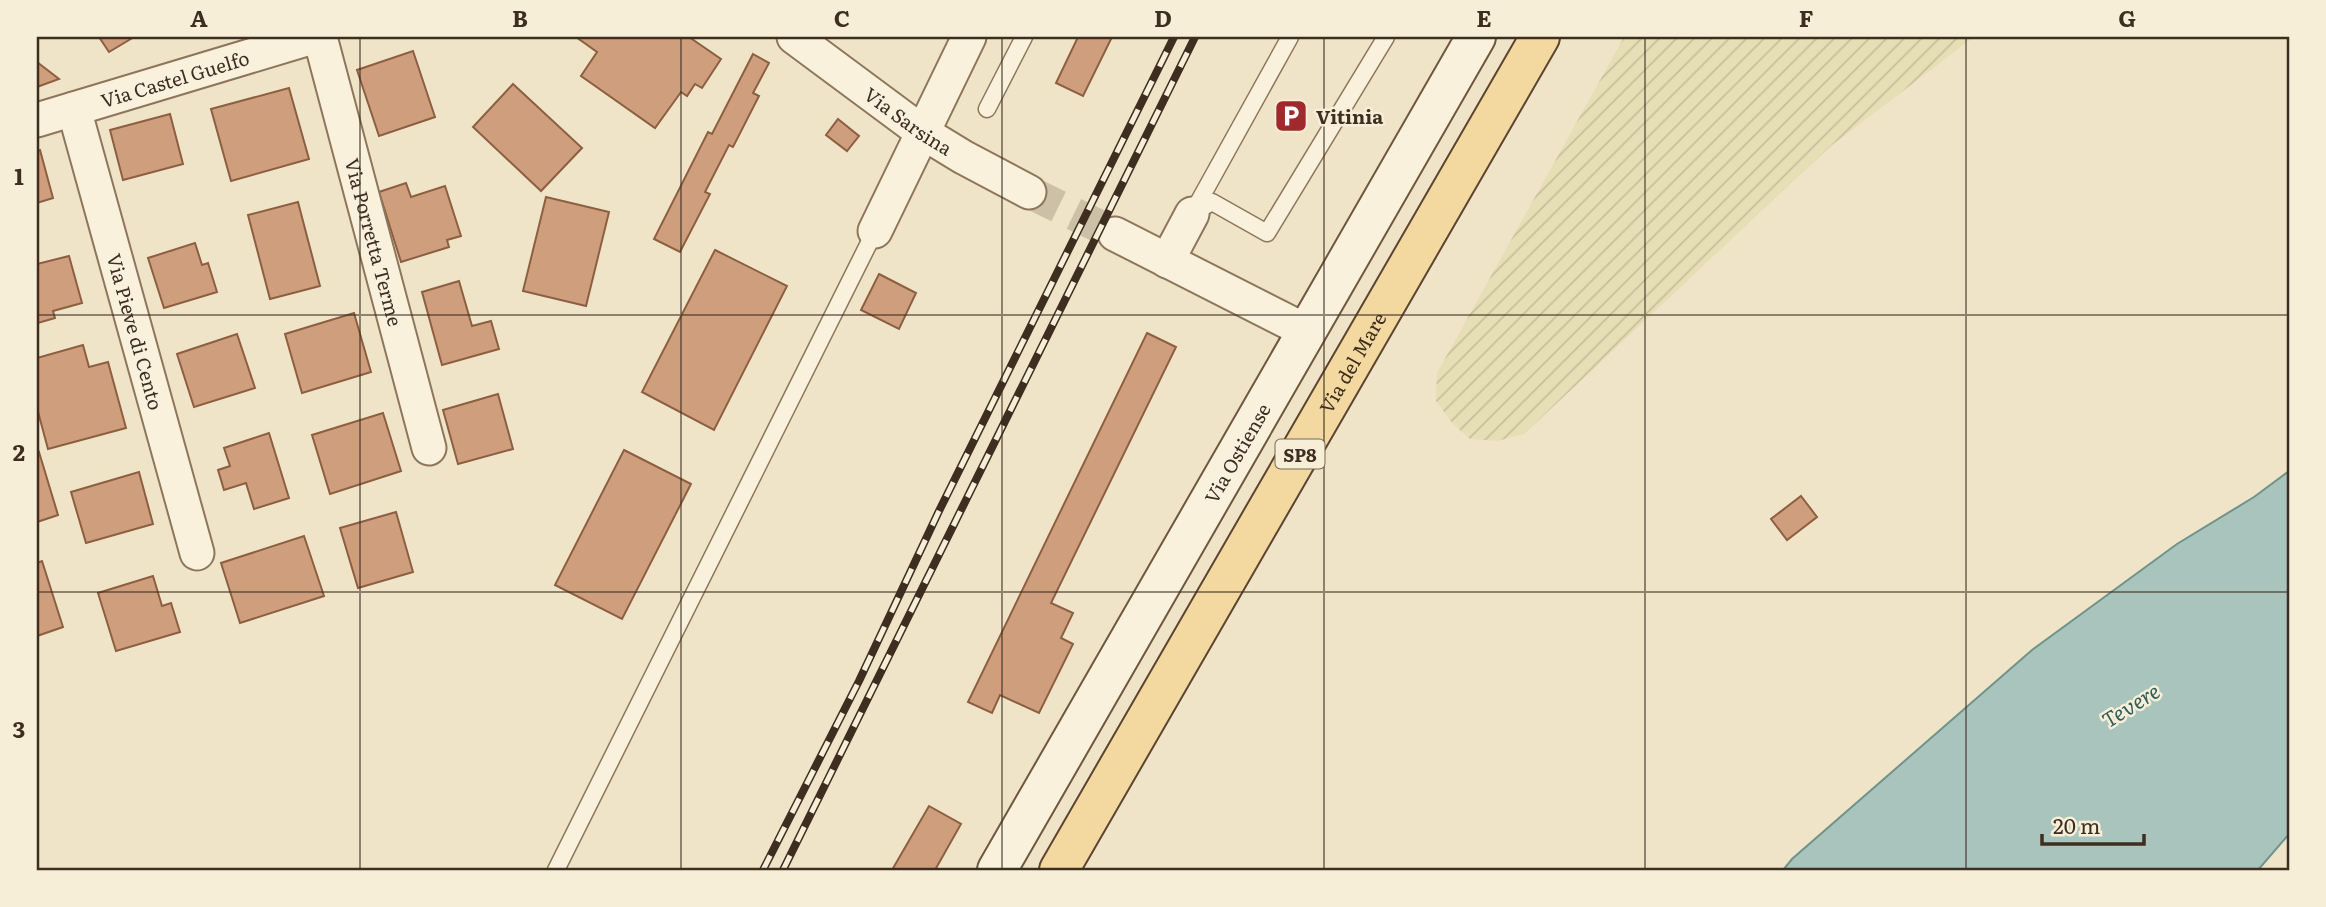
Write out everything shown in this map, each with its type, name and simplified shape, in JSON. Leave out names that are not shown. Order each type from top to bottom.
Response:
[{"type":"main road","name":"Via Ostiense","points":[[997,870],[1476,37]]},
{"type":"main road","name":"Via del Mare","points":[[1059,870],[1540,37]]},
{"type":"street","name":"Via Porretta Terme","points":[[320,37],[429,448]]},
{"type":"street","name":"Via Sarsina","points":[[794,37],[922,132],[1029,192]]},
{"type":"street","points":[[875,231],[969,37]]},
{"type":"street","name":"Via Castel Guelfo","points":[[37,120],[288,40]]},
{"type":"street","name":"Via Pieve di Cento","points":[[74,109],[197,553]]},
{"type":"street","points":[[1167,261],[1192,214]]},
{"type":"street","points":[[1115,234],[1308,332]]},
{"type":"lane","points":[[1192,214],[1290,37]]},
{"type":"lane","points":[[1192,214],[1212,202],[1267,233],[1386,37]]},
{"type":"lane","points":[[987,109],[1019,38]]},
{"type":"lane","points":[[556,870],[875,231]]},
{"type":"shaded area","points":[[1624,37],[1974,37],[1832,145],[1524,434],[1497,441],[1470,439],[1453,424],[1436,401],[1437,373]]},
{"type":"water","name":"Tevere","points":[[2289,471],[2289,834],[2258,870],[1783,870],[1792,859],[2032,650],[2177,544],[2254,497]]},
{"type":"building","points":[[99,37],[134,37],[109,52]]},
{"type":"building","points":[[576,37],[689,37],[721,59],[702,88],[695,84],[687,96],[681,92],[655,128],[581,76],[597,52]]},
{"type":"building","points":[[1078,37],[1112,37],[1083,96],[1056,83]]},
{"type":"building","points":[[413,51],[435,117],[379,136],[357,70]]},
{"type":"building","points":[[753,54],[769,63],[753,93],[759,96],[733,147],[729,145],[705,192],[710,194],[680,252],[654,239],[708,132],[712,134]]},
{"type":"building","points":[[37,62],[59,79],[37,87]]},
{"type":"building","points":[[513,84],[582,148],[541,191],[473,127]]},
{"type":"building","points":[[289,88],[309,159],[231,181],[211,109]]},
{"type":"building","points":[[170,114],[183,164],[123,180],[110,130]]},
{"type":"building","points":[[838,119],[859,136],[847,151],[826,135]]},
{"type":"building","points":[[40,150],[53,198],[37,203],[37,151]]},
{"type":"building","points":[[406,183],[411,197],[445,186],[461,236],[447,240],[449,247],[401,262],[379,192]]},
{"type":"building","points":[[546,197],[609,212],[586,306],[523,291]]},
{"type":"building","points":[[298,202],[320,286],[270,299],[248,215]]},
{"type":"building","points":[[195,243],[202,265],[208,263],[217,292],[164,308],[148,258]]},
{"type":"building","points":[[715,250],[787,286],[714,430],[642,392]]},
{"type":"building","points":[[69,256],[82,303],[53,311],[55,318],[38,323],[37,264]]},
{"type":"building","points":[[879,274],[916,293],[899,329],[861,310]]},
{"type":"building","points":[[459,281],[472,326],[491,321],[499,349],[442,365],[422,292]]},
{"type":"building","points":[[354,313],[371,372],[302,393],[285,334]]},
{"type":"building","points":[[1147,333],[1176,347],[1051,603],[1073,613],[1061,638],[1073,644],[1039,713],[1000,695],[992,713],[968,702]]},
{"type":"building","points":[[237,334],[255,388],[194,407],[177,354]]},
{"type":"building","points":[[83,345],[89,367],[108,362],[126,428],[48,449],[37,408],[37,358]]},
{"type":"building","points":[[498,394],[513,449],[458,464],[443,410]]},
{"type":"building","points":[[383,413],[401,471],[330,494],[312,435]]},
{"type":"building","points":[[269,433],[289,498],[254,509],[246,483],[224,490],[218,470],[230,466],[224,448]]},
{"type":"building","points":[[624,450],[691,484],[622,619],[555,585]]},
{"type":"building","points":[[39,452],[58,515],[37,522],[37,453]]},
{"type":"building","points":[[139,472],[153,524],[86,543],[71,492]]},
{"type":"building","points":[[1801,496],[1817,517],[1787,540],[1771,519]]},
{"type":"building","points":[[396,512],[413,572],[358,588],[340,528]]},
{"type":"building","points":[[304,536],[324,596],[240,623],[221,563]]},
{"type":"building","points":[[42,561],[63,627],[37,636],[37,563]]},
{"type":"building","points":[[153,576],[162,606],[171,603],[180,632],[116,651],[98,593]]},
{"type":"building","points":[[929,806],[961,824],[935,870],[892,870]]},
{"type":"tunnel","points":[[1029,192],[1115,234]]},
{"type":"railway","points":[[763,870],[859,681],[939,511],[1174,37]]},
{"type":"railway","points":[[783,870],[1195,37]]},
{"type":"place","name":"Vitinia","points":[[1291,116]]}]
